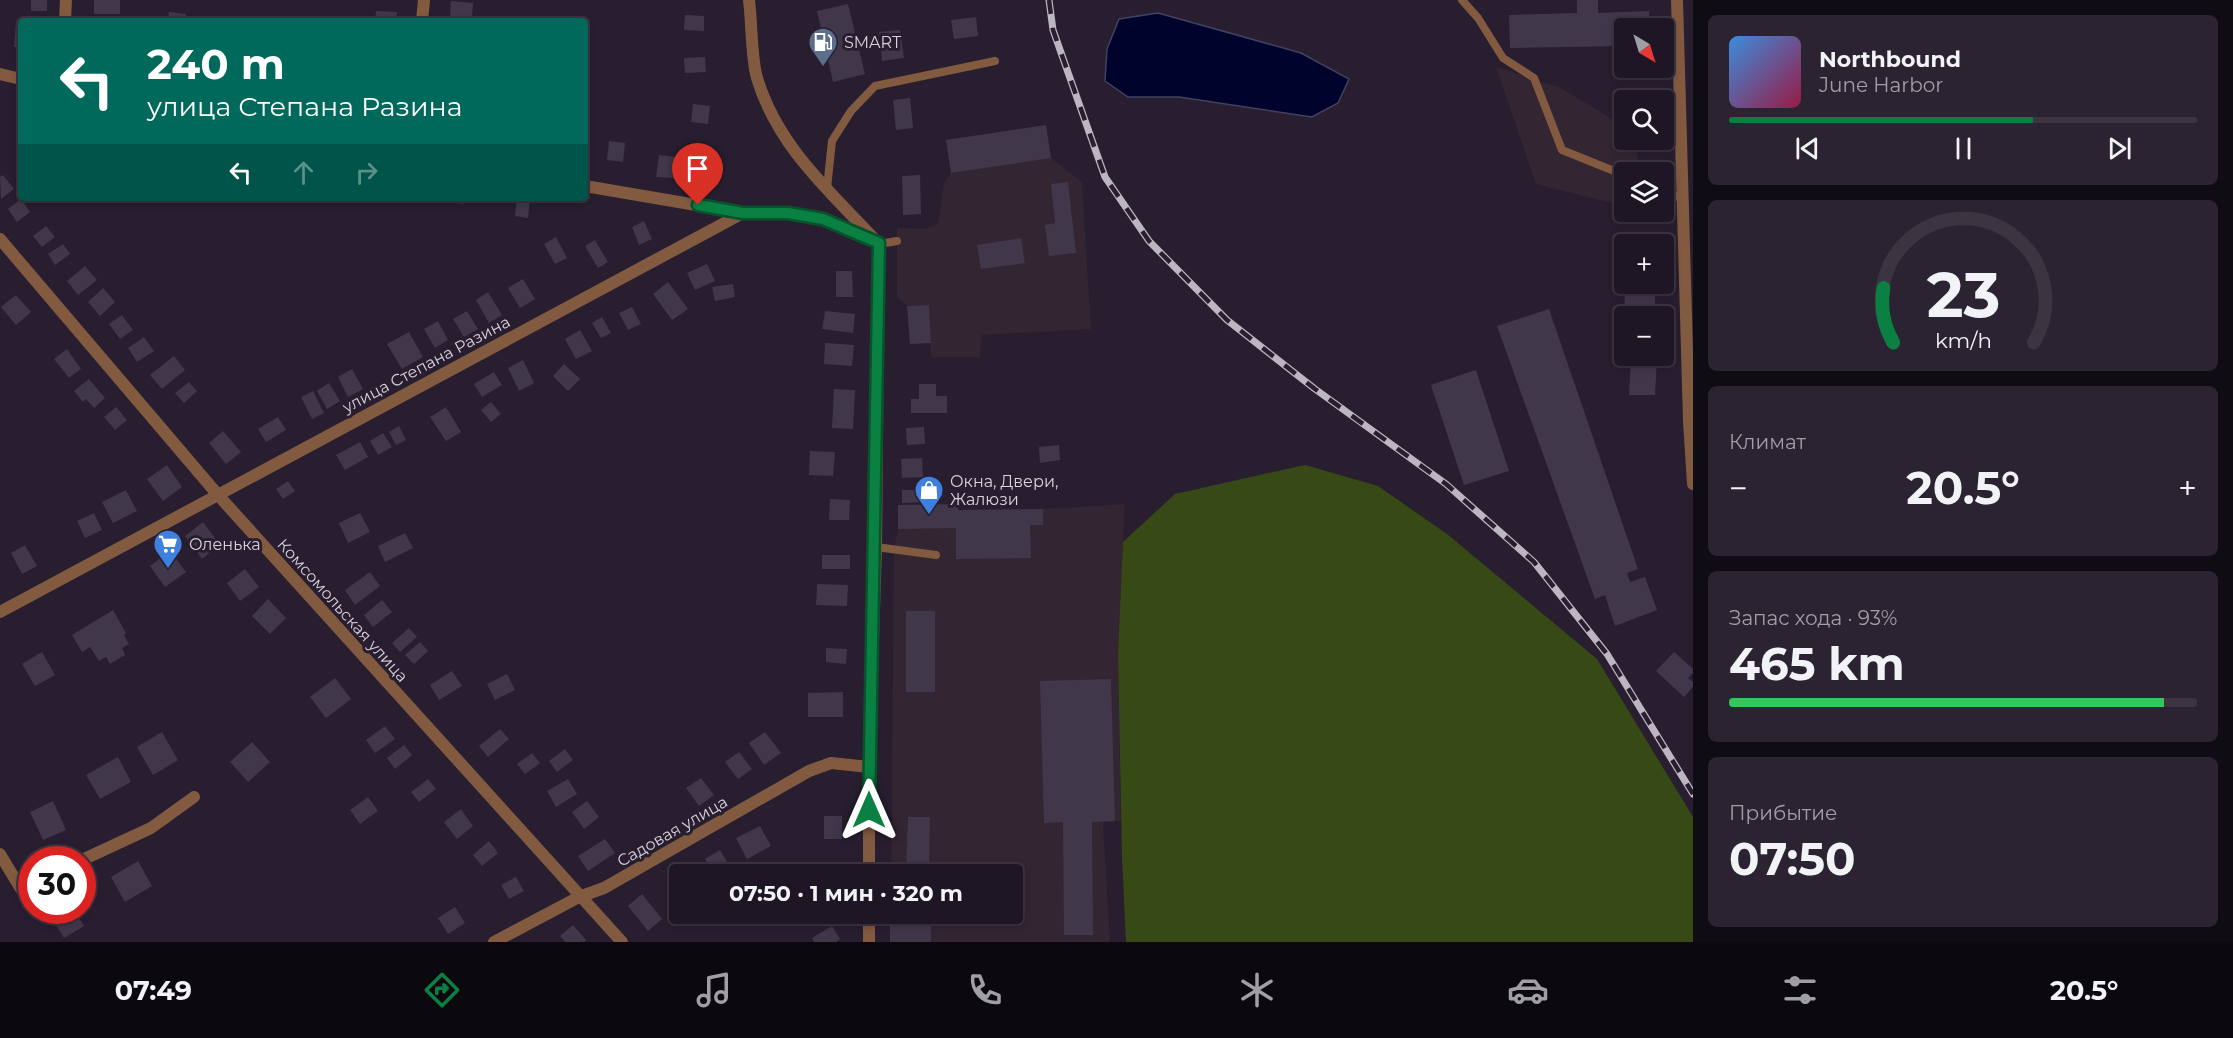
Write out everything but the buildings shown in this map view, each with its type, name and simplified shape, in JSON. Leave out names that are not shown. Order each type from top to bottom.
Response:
[{"type":"street","points":[[65,18],[66,0]]},
{"type":"street","points":[[422,18],[424,0]]},
{"type":"street","points":[[749,0],[757,76],[775,124],[793,152],[879,243],[876,547],[869,767],[869,864]]},
{"type":"street","points":[[1677,0],[1693,484]]},
{"type":"street","points":[[0,75],[18,78]]},
{"type":"street","points":[[588,187],[743,213]]},
{"type":"street","name":"улица Степана Разина","points":[[0,612],[743,213],[788,213],[823,219],[879,243]]},
{"type":"street","name":"Комсомольская улица","points":[[0,239],[218,495],[622,942]]},
{"type":"street","name":"Садовая улица","points":[[494,942],[579,897],[604,888],[809,771],[831,763],[869,767]]},
{"type":"street","points":[[96,854],[151,828],[194,797]]},
{"type":"street","points":[[0,854],[18,884]]},
{"type":"street","points":[[869,924],[870,942]]},
{"type":"lane","points":[[1462,0],[1478,18],[1503,57],[1534,78],[1562,150],[1614,171]]},
{"type":"lane","points":[[827,188],[832,141],[851,111],[875,86],[994,61]]},
{"type":"lane","points":[[1674,195],[1683,199]]},
{"type":"lane","points":[[879,243],[897,242]]},
{"type":"lane","points":[[876,547],[936,555]]},
{"type":"shaded area","points":[[1496,67],[1559,87],[1614,120],[1614,150],[1636,150],[1639,162],[1614,162],[1614,204],[1536,184]]},
{"type":"shaded area","points":[[1046,125],[1051,158],[1082,182],[1091,329],[982,335],[980,357],[931,357],[929,305],[907,306],[897,297],[897,228],[925,229],[938,223],[944,183],[951,173],[946,140]]},
{"type":"shaded area","points":[[958,504],[958,510],[1043,509],[1125,504],[1118,654],[1121,821],[1103,822],[1110,942],[890,942],[890,924],[1023,924],[1023,864],[891,864],[894,549],[898,529],[898,505]]},
{"type":"green space","points":[[1305,465],[1378,486],[1447,534],[1597,659],[1693,817],[1693,942],[1126,942],[1118,654],[1123,542],[1175,494]]},
{"type":"water","points":[[1158,13],[1301,53],[1349,79],[1338,103],[1312,117],[1179,97],[1128,97],[1105,81],[1107,49],[1119,19]]},
{"type":"railway","points":[[1049,0],[1053,30],[1105,177],[1149,241],[1227,320],[1315,389],[1446,484],[1534,562],[1607,654],[1693,794]]},
{"type":"place","name":"SMART","points":[[823,68]]},
{"type":"place","name":"Окна, Двери, Жалюзи","points":[[929,516]]},
{"type":"place","name":"Оленька","points":[[168,570]]},
{"type":"route","points":[[698,205],[743,213],[788,213],[823,219],[879,243],[876,547],[869,810]]}]
